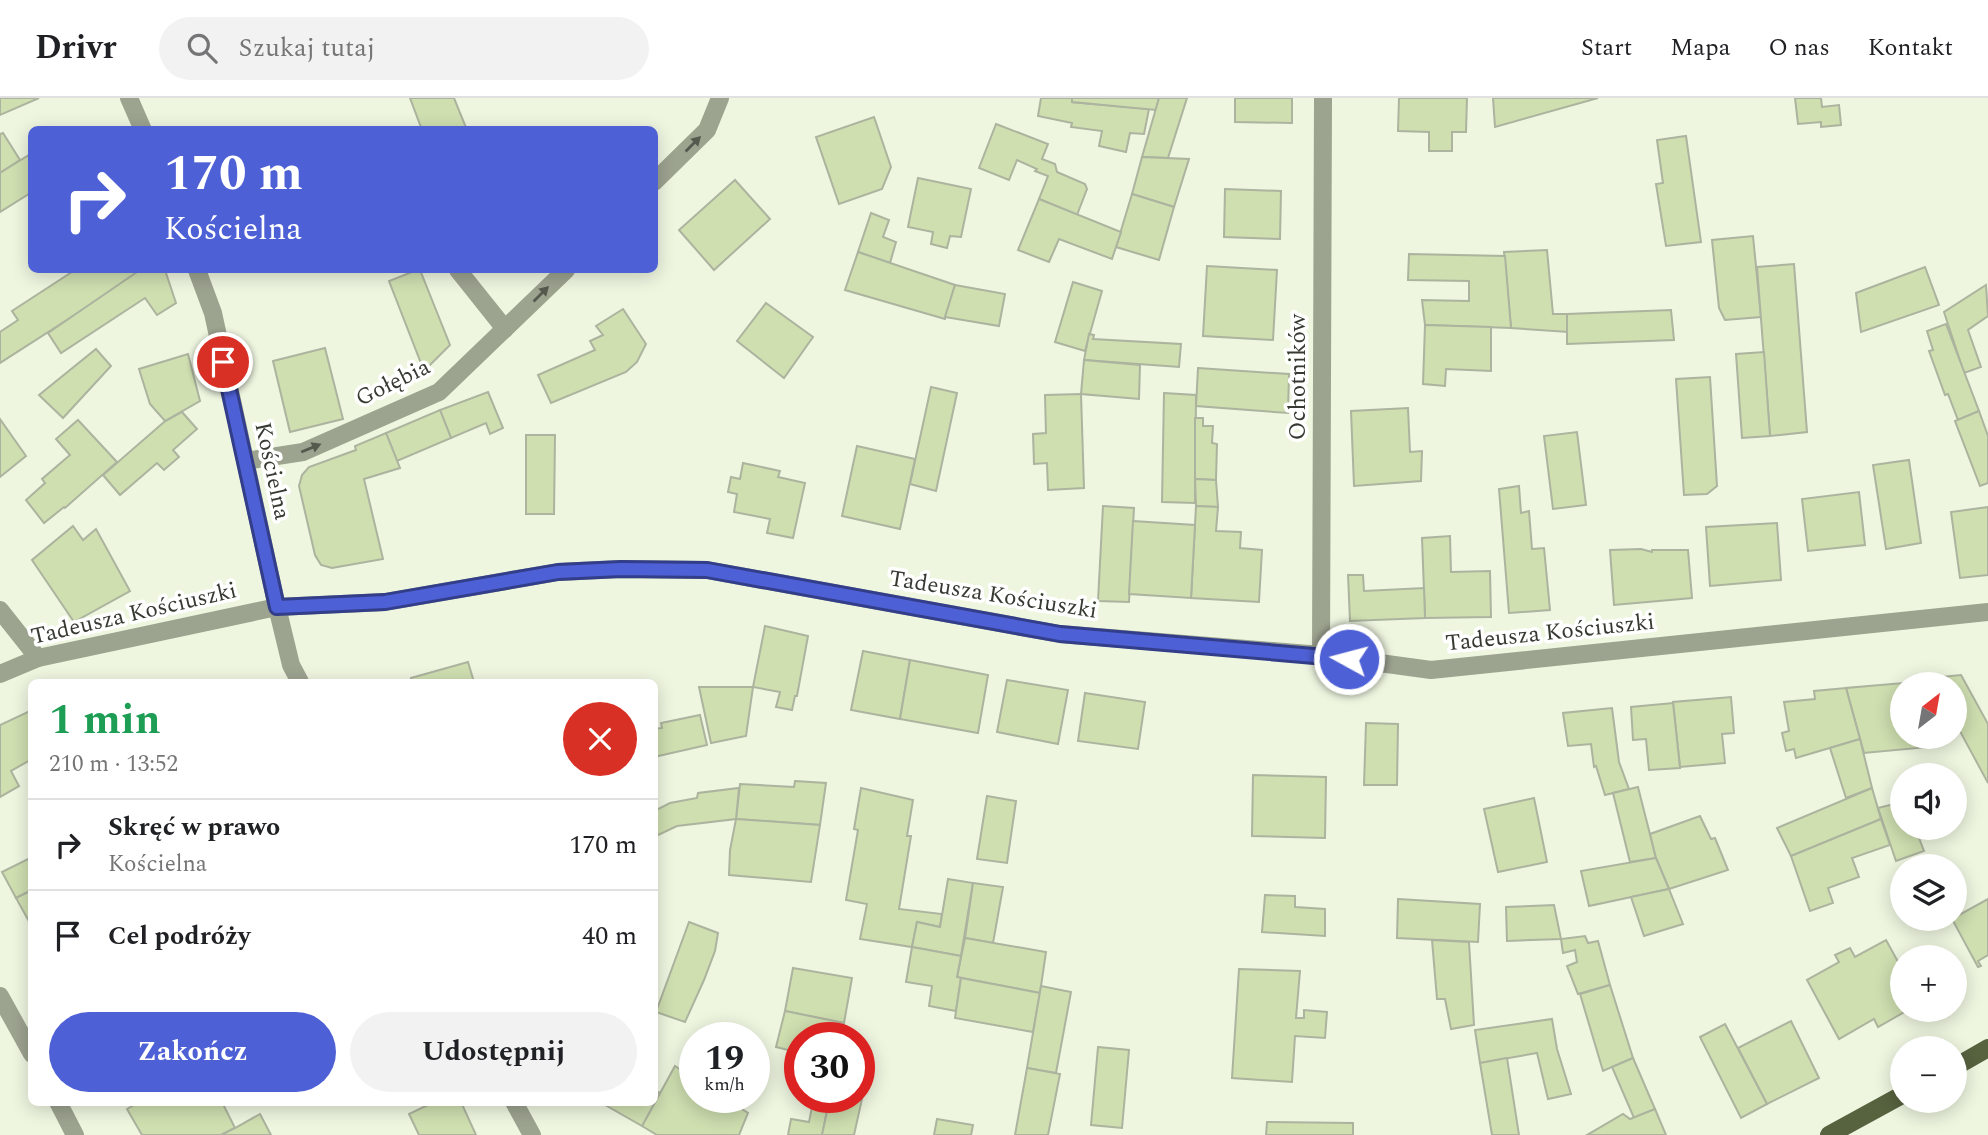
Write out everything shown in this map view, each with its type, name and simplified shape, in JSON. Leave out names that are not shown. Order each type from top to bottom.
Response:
[{"type":"main road","points":[[1967,1060],[1988,1048]]},
{"type":"main road","points":[[1829,1135],[1890,1102]]},
{"type":"street","points":[[129,98],[141,126]]},
{"type":"street","points":[[658,178],[707,130],[720,98]]},
{"type":"street","name":"Ochotników","points":[[1321,655],[1323,98]]},
{"type":"street","name":"Kościelna","points":[[198,273],[213,313],[277,607],[292,665],[299,679]]},
{"type":"street","points":[[460,273],[505,329]]},
{"type":"street","name":"Gołębia","points":[[245,461],[303,452],[439,392],[563,273]]},
{"type":"street","name":"Tadeusza Kościuszki","points":[[0,674],[38,657],[277,607],[385,602],[558,572],[621,569],[707,570],[1060,634],[1321,655],[1431,670],[1988,612]]},
{"type":"street","points":[[0,610],[38,657]]},
{"type":"street","points":[[0,996],[28,1047]]},
{"type":"street","points":[[60,1106],[75,1135]]},
{"type":"street","points":[[516,1106],[532,1135]]},
{"type":"building","points":[[0,98],[39,98],[0,115]]},
{"type":"building","points":[[410,98],[454,98],[465,126],[420,126]]},
{"type":"building","points":[[1041,98],[1072,98],[1072,102],[1149,109],[1144,134],[1130,133],[1126,152],[1099,146],[1102,131],[1071,127],[1072,123],[1038,116]]},
{"type":"building","points":[[1072,98],[1159,98],[1156,110],[1072,102]]},
{"type":"building","points":[[1159,98],[1187,98],[1168,158],[1142,157]]},
{"type":"building","points":[[1235,98],[1292,98],[1292,123],[1235,122]]},
{"type":"building","points":[[1399,98],[1467,98],[1466,132],[1452,132],[1452,151],[1429,151],[1429,132],[1398,131]]},
{"type":"building","points":[[1493,98],[1598,98],[1495,127]]},
{"type":"building","points":[[1795,98],[1821,98],[1822,107],[1839,105],[1841,125],[1821,127],[1821,122],[1798,124]]},
{"type":"building","points":[[874,117],[891,167],[882,189],[839,204],[816,137]]},
{"type":"building","points":[[996,124],[1048,144],[1042,159],[1055,164],[1057,172],[1085,184],[1087,189],[1077,215],[1039,199],[1048,176],[1035,171],[1037,169],[1017,160],[1009,180],[979,168]]},
{"type":"building","points":[[3,133],[20,160],[0,173],[0,134]]},
{"type":"building","points":[[1686,136],[1701,242],[1666,246],[1656,184],[1663,183],[1657,140]]},
{"type":"building","points":[[28,156],[28,194],[0,212],[0,173]]},
{"type":"building","points":[[1142,157],[1189,159],[1174,207],[1132,194]]},
{"type":"building","points":[[918,178],[971,189],[961,237],[950,236],[947,248],[931,244],[933,232],[908,227]]},
{"type":"building","points":[[735,180],[770,219],[714,270],[679,230]]},
{"type":"building","points":[[1225,189],[1281,191],[1280,239],[1224,237]]},
{"type":"building","points":[[1132,194],[1174,207],[1159,260],[1116,247]]},
{"type":"building","points":[[1039,199],[1121,232],[1112,259],[1059,239],[1049,262],[1018,250]]},
{"type":"building","points":[[871,213],[889,220],[883,237],[896,242],[890,263],[858,252]]},
{"type":"building","points":[[1753,236],[1761,317],[1725,320],[1719,308],[1712,240]]},
{"type":"building","points":[[1547,250],[1553,314],[1567,314],[1568,332],[1511,328],[1504,252]]},
{"type":"building","points":[[858,252],[955,285],[945,319],[845,290]]},
{"type":"building","points":[[1409,254],[1505,256],[1511,328],[1425,325],[1422,300],[1469,301],[1469,281],[1408,280]]},
{"type":"building","points":[[1794,264],[1807,432],[1770,436],[1757,267]]},
{"type":"building","points":[[1207,266],[1277,270],[1273,340],[1203,336]]},
{"type":"building","points":[[1925,267],[1939,305],[1861,332],[1856,293]]},
{"type":"building","points":[[70,273],[137,273],[0,363],[0,332],[18,320],[12,311]]},
{"type":"building","points":[[136,273],[166,273],[176,303],[157,315],[145,298],[61,353],[48,333]]},
{"type":"building","points":[[409,273],[421,273],[450,345],[424,371],[389,281]]},
{"type":"building","points":[[1073,282],[1102,291],[1085,351],[1055,342]]},
{"type":"building","points":[[955,285],[1005,294],[999,326],[945,317]]},
{"type":"building","points":[[1986,285],[1988,316],[1968,330],[1981,367],[1964,373],[1944,312]]},
{"type":"building","points":[[766,303],[813,337],[784,378],[737,341]]},
{"type":"building","points":[[623,309],[646,344],[637,362],[626,372],[551,403],[538,375],[595,350],[590,341],[603,335],[596,326]]},
{"type":"building","points":[[1671,310],[1674,340],[1567,344],[1567,314]]},
{"type":"building","points":[[1946,324],[1979,411],[1958,420],[1948,394],[1945,395],[1929,351],[1933,350],[1927,331]]},
{"type":"building","points":[[1425,325],[1491,327],[1491,371],[1446,369],[1445,386],[1423,384]]},
{"type":"building","points":[[1089,334],[1094,335],[1093,339],[1181,344],[1179,367],[1084,360]]},
{"type":"building","points":[[325,348],[343,419],[290,432],[273,361]]},
{"type":"building","points":[[96,349],[111,366],[63,418],[39,395]]},
{"type":"building","points":[[1764,352],[1770,436],[1742,438],[1736,354]]},
{"type":"building","points":[[188,354],[200,401],[165,421],[150,404],[139,369]]},
{"type":"building","points":[[1084,360],[1140,365],[1139,399],[1081,394]]},
{"type":"building","points":[[1198,368],[1289,374],[1288,413],[1196,406]]},
{"type":"building","points":[[1710,377],[1717,486],[1707,494],[1684,495],[1676,379]]},
{"type":"building","points":[[931,387],[957,393],[936,491],[910,484]]},
{"type":"building","points":[[488,392],[503,428],[490,434],[486,423],[451,438],[440,410]]},
{"type":"building","points":[[1164,393],[1196,395],[1195,503],[1162,502]]},
{"type":"building","points":[[1081,394],[1084,488],[1048,490],[1047,463],[1034,464],[1033,434],[1046,433],[1045,395]]},
{"type":"building","points":[[1408,408],[1410,452],[1422,451],[1421,481],[1354,486],[1351,411]]},
{"type":"building","points":[[440,410],[451,438],[397,461],[386,433]]},
{"type":"building","points":[[1979,411],[1988,436],[1988,483],[1980,486],[1955,421]]},
{"type":"building","points":[[182,412],[197,429],[173,450],[179,457],[164,470],[157,463],[120,495],[103,475],[164,422]]},
{"type":"building","points":[[1195,418],[1203,418],[1203,426],[1213,426],[1212,443],[1217,444],[1216,480],[1195,479]]},
{"type":"building","points":[[0,419],[26,456],[0,477]]},
{"type":"building","points":[[78,420],[117,462],[44,523],[26,500],[45,483],[42,479],[70,455],[56,439]]},
{"type":"building","points":[[1577,432],[1586,505],[1553,509],[1544,436]]},
{"type":"building","points":[[386,433],[400,468],[364,479],[383,559],[332,568],[321,565],[315,555],[299,486],[302,475],[309,467],[356,450],[355,446]]},
{"type":"building","points":[[526,435],[555,435],[554,514],[526,514]]},
{"type":"building","points":[[857,446],[915,459],[900,529],[842,516]]},
{"type":"building","points":[[1909,460],[1921,543],[1886,549],[1873,465]]},
{"type":"building","points":[[743,463],[780,471],[778,477],[805,483],[793,538],[767,533],[770,519],[734,512],[737,494],[728,492],[731,477],[740,479]]},
{"type":"building","points":[[1195,479],[1216,480],[1218,507],[1196,506]]},
{"type":"building","points":[[1519,486],[1521,513],[1529,511],[1532,549],[1544,548],[1550,610],[1509,613],[1499,489]]},
{"type":"building","points":[[1859,492],[1865,545],[1808,551],[1802,499]]},
{"type":"building","points":[[1103,506],[1134,508],[1129,602],[1098,601]]},
{"type":"building","points":[[1196,506],[1218,507],[1216,531],[1241,532],[1240,548],[1262,550],[1259,602],[1191,598]]},
{"type":"building","points":[[1988,507],[1988,575],[1960,578],[1951,512]]},
{"type":"building","points":[[1133,521],[1195,525],[1191,598],[1129,594]]},
{"type":"building","points":[[1777,523],[1781,580],[1710,586],[1706,527]]},
{"type":"building","points":[[73,526],[83,540],[96,529],[130,591],[74,622],[32,560]]},
{"type":"building","points":[[1450,536],[1451,572],[1490,571],[1491,617],[1425,618],[1422,538]]},
{"type":"building","points":[[1641,549],[1652,552],[1688,550],[1692,598],[1614,605],[1610,550]]},
{"type":"building","points":[[1348,575],[1363,575],[1364,591],[1424,588],[1425,618],[1350,621]]},
{"type":"building","points":[[765,626],[808,636],[792,710],[776,707],[780,692],[753,687]]},
{"type":"building","points":[[863,651],[910,660],[900,719],[851,710]]},
{"type":"building","points":[[910,660],[988,675],[978,733],[900,719]]},
{"type":"building","points":[[468,662],[473,679],[411,679]]},
{"type":"building","points":[[1007,680],[1068,690],[1058,744],[997,732]]},
{"type":"building","points":[[1890,684],[1890,749],[1907,749],[1864,753],[1846,688]]},
{"type":"building","points":[[1967,686],[1988,724],[1988,783],[1967,744]]},
{"type":"building","points":[[699,687],[753,687],[746,736],[711,743]]},
{"type":"building","points":[[1846,688],[1860,739],[1796,758],[1794,749],[1786,751],[1782,733],[1789,731],[1784,702],[1815,699],[1814,691]]},
{"type":"building","points":[[1085,693],[1145,702],[1138,749],[1078,741]]},
{"type":"building","points":[[1731,697],[1734,733],[1722,734],[1725,763],[1680,767],[1673,702]]},
{"type":"building","points":[[1673,703],[1680,768],[1649,770],[1646,739],[1633,740],[1631,707]]},
{"type":"building","points":[[1612,708],[1619,762],[1629,789],[1605,795],[1596,766],[1594,767],[1591,744],[1568,746],[1563,713]]},
{"type":"building","points":[[28,712],[28,761],[11,771],[19,786],[0,797],[0,725]]},
{"type":"building","points":[[700,715],[707,745],[658,756],[658,728],[662,728],[661,723]]},
{"type":"building","points":[[1366,723],[1398,724],[1397,785],[1364,785]]},
{"type":"building","points":[[1860,739],[1872,788],[1846,798],[1830,748]]},
{"type":"building","points":[[1253,775],[1326,777],[1325,838],[1252,836]]},
{"type":"building","points":[[795,781],[826,783],[820,825],[736,819],[740,784],[794,787]]},
{"type":"building","points":[[1638,787],[1656,858],[1630,862],[1613,793]]},
{"type":"building","points":[[739,788],[736,819],[677,826],[658,835],[658,809],[670,803],[697,798],[698,793]]},
{"type":"building","points":[[861,788],[913,800],[907,836],[911,836],[899,909],[942,914],[940,927],[917,922],[912,947],[860,939],[867,904],[846,900],[858,830],[854,829]]},
{"type":"building","points":[[1872,788],[1881,819],[1791,856],[1777,828]]},
{"type":"building","points":[[987,796],[1016,801],[1007,863],[977,859]]},
{"type":"building","points":[[1534,798],[1547,862],[1498,872],[1484,809]]},
{"type":"building","points":[[1890,805],[1890,840],[1920,840],[1924,851],[1916,854],[1894,854],[1878,808]]},
{"type":"building","points":[[1700,816],[1711,839],[1715,838],[1728,870],[1669,889],[1656,858],[1650,834]]},
{"type":"building","points":[[736,819],[820,825],[811,882],[729,875],[730,850]]},
{"type":"building","points":[[1881,819],[1890,845],[1852,858],[1859,877],[1828,888],[1833,903],[1810,911],[1791,856]]},
{"type":"building","points":[[1656,858],[1669,889],[1589,906],[1581,871]]},
{"type":"building","points":[[28,859],[28,892],[16,898],[2,872]]},
{"type":"building","points":[[948,879],[973,883],[961,956],[912,947],[917,922],[940,927]]},
{"type":"building","points":[[973,883],[1003,887],[993,943],[965,938]]},
{"type":"building","points":[[1669,889],[1683,924],[1644,936],[1631,897]]},
{"type":"building","points":[[28,892],[28,920],[16,898]]},
{"type":"building","points":[[1265,895],[1295,896],[1295,907],[1325,909],[1325,936],[1262,932]]},
{"type":"building","points":[[1398,899],[1480,904],[1478,942],[1397,938]]},
{"type":"building","points":[[1988,899],[1988,955],[1978,961],[1981,966],[1978,967],[1958,931],[1967,931],[1967,911]]},
{"type":"building","points":[[1554,905],[1561,939],[1507,941],[1506,907]]},
{"type":"building","points":[[689,922],[718,933],[715,951],[685,1022],[658,1013]]},
{"type":"building","points":[[1585,936],[1588,943],[1598,941],[1610,985],[1578,994],[1567,966],[1577,962],[1575,950],[1563,953],[1561,939]]},
{"type":"building","points":[[965,938],[1046,952],[1040,993],[957,977]]},
{"type":"building","points":[[1432,940],[1469,942],[1474,1025],[1451,1029],[1445,999],[1437,999]]},
{"type":"building","points":[[1886,940],[1890,947],[1890,1020],[1878,1027],[1874,1019],[1839,1039],[1807,980],[1839,962],[1835,955],[1850,948],[1855,957]]},
{"type":"building","points":[[912,947],[961,956],[956,1011],[929,1006],[932,986],[906,982]]},
{"type":"building","points":[[793,968],[852,978],[844,1022],[785,1011]]},
{"type":"building","points":[[1239,969],[1300,971],[1296,1018],[1304,1018],[1304,1010],[1327,1012],[1325,1038],[1295,1036],[1292,1082],[1232,1078]]},
{"type":"building","points":[[961,978],[1040,993],[1033,1032],[955,1018]]},
{"type":"building","points":[[1610,985],[1633,1058],[1603,1071],[1580,994]]},
{"type":"building","points":[[1041,986],[1071,992],[1056,1073],[1027,1068]]},
{"type":"building","points":[[785,1011],[839,1022],[784,1022],[784,1049],[776,1047]]},
{"type":"building","points":[[1552,1019],[1557,1049],[1571,1094],[1548,1099],[1537,1053],[1480,1063],[1475,1030]]},
{"type":"building","points":[[1791,1021],[1819,1078],[1767,1104],[1738,1048]]},
{"type":"building","points":[[1725,1024],[1767,1104],[1741,1118],[1700,1037]]},
{"type":"building","points":[[1098,1047],[1129,1050],[1122,1128],[1091,1125]]},
{"type":"building","points":[[1507,1058],[1519,1135],[1492,1135],[1480,1063]]},
{"type":"building","points":[[1633,1058],[1655,1109],[1634,1118],[1612,1067]]},
{"type":"building","points":[[675,1066],[679,1069],[679,1113],[748,1113],[739,1135],[657,1135],[642,1126],[653,1106],[658,1106],[658,1097]]},
{"type":"building","points":[[1027,1068],[1060,1074],[1048,1135],[1015,1135]]},
{"type":"building","points":[[132,1106],[224,1106],[235,1128],[221,1135],[142,1135],[127,1109]]},
{"type":"building","points":[[426,1106],[463,1106],[476,1135],[419,1135],[409,1114]]},
{"type":"building","points":[[607,1106],[653,1106],[642,1126]]},
{"type":"building","points":[[1655,1109],[1666,1135],[1587,1135],[1623,1114],[1630,1119]]},
{"type":"building","points":[[811,1113],[827,1113],[822,1135],[788,1135],[791,1119],[809,1122]]},
{"type":"building","points":[[827,1113],[859,1113],[854,1135],[822,1135]]},
{"type":"building","points":[[260,1114],[271,1135],[221,1135],[235,1128]]},
{"type":"building","points":[[937,1119],[973,1125],[971,1135],[934,1135]]},
{"type":"building","points":[[1267,1122],[1353,1123],[1353,1135],[1266,1135]]},
{"type":"route","points":[[223,362],[277,607],[385,602],[558,572],[621,569],[707,570],[1060,634],[1349,659]]}]
